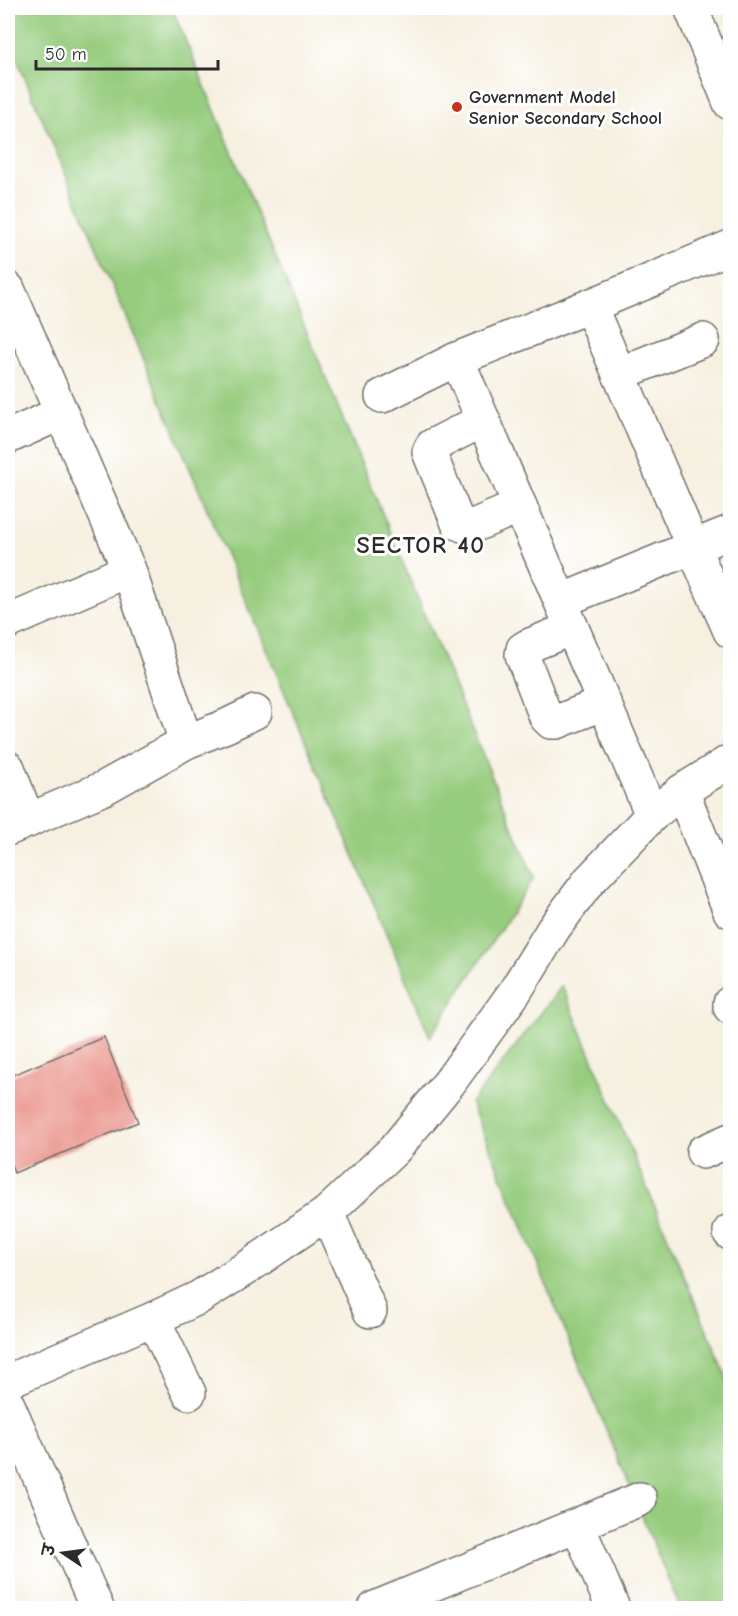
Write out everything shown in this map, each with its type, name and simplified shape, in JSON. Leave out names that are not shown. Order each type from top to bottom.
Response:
[{"type":"street","points":[[691,8],[730,103]]},
{"type":"street","points":[[381,396],[457,359],[730,247]]},
{"type":"street","points":[[8,289],[129,570],[186,742]]},
{"type":"street","points":[[590,306],[730,631]]},
{"type":"street","points":[[619,374],[702,340]]},
{"type":"street","points":[[457,359],[651,815]]},
{"type":"street","points":[[8,437],[62,413]]},
{"type":"street","points":[[483,420],[432,446],[429,452],[458,523],[473,526],[520,506]]},
{"type":"street","points":[[604,703],[551,722],[546,717],[522,655],[524,650],[566,614],[693,547],[730,532]]},
{"type":"street","points":[[8,622],[129,570]]},
{"type":"street","points":[[8,768],[18,825],[104,788],[186,742],[255,712]]},
{"type":"street","points":[[8,1381],[198,1298],[248,1268],[327,1213],[394,1150],[449,1083],[514,993],[554,928],[589,881],[651,815],[730,761]]},
{"type":"street","points":[[682,792],[730,911]]},
{"type":"street","points":[[327,1213],[370,1311]]},
{"type":"street","points":[[153,1319],[189,1393]]},
{"type":"street","points":[[8,1406],[97,1608]]},
{"type":"street","points":[[375,1608],[640,1499]]},
{"type":"street","points":[[578,1526],[613,1608]]},
{"type":"green space","points":[[8,8],[172,8],[534,878],[430,1037],[8,38]]},
{"type":"green space","points":[[562,986],[730,1385],[730,1608],[680,1608],[471,1103]]},
{"type":"building","points":[[104,1037],[138,1122],[14,1173],[8,1155],[8,1077]]},
{"type":"place","name":"Government Model Senior Secondary School","points":[[457,107]]},
{"type":"district","name":"SECTOR 40","points":[[421,545]]}]
